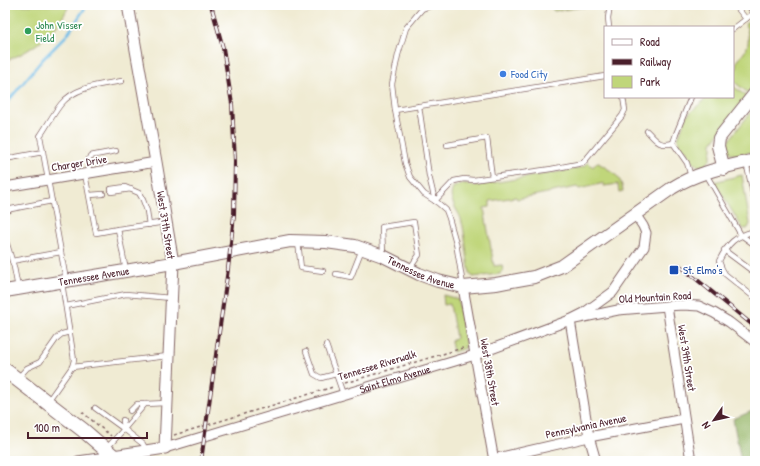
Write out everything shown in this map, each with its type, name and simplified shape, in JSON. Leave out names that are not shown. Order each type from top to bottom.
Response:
[{"type":"main road","points":[[724,168],[718,146],[719,138],[755,93]]},
{"type":"main road","name":"Tennessee Avenue","points":[[5,291],[172,263],[290,241],[326,242],[356,246],[383,256],[409,270],[438,281],[463,286],[496,284],[526,278],[560,267],[672,188],[691,177],[750,161]]},
{"type":"main road","points":[[5,370],[112,456]]},
{"type":"street","name":"West 37th Street","points":[[128,5],[156,162],[172,263],[165,443]]},
{"type":"street","name":"Charger Drive","points":[[5,187],[156,162]]},
{"type":"street","name":"Saint Elmo Avenue","points":[[79,461],[146,451],[165,443],[343,394],[570,320],[584,313],[613,292],[644,247],[646,233],[635,214]]},
{"type":"street","name":"West 38th Street","points":[[463,286],[493,460]]},
{"type":"street","name":"Old Mountain Road","points":[[570,320],[618,310],[683,305],[699,306],[729,322],[755,342]]},
{"type":"street","name":"West 39th Street","points":[[667,306],[691,461]]},
{"type":"street","points":[[570,320],[589,437],[596,461]]},
{"type":"street","name":"Pennsylvania Avenue","points":[[493,460],[589,437],[684,419]]},
{"type":"lane","points":[[433,5],[422,9],[406,28],[398,54],[392,84],[395,110],[405,162],[410,177],[424,194],[446,210],[456,243],[463,286]]},
{"type":"lane","points":[[609,26],[608,18],[610,5]]},
{"type":"lane","points":[[735,5],[746,19]]},
{"type":"lane","points":[[734,28],[755,12]]},
{"type":"lane","points":[[395,110],[604,76]]},
{"type":"lane","points":[[47,403],[72,367],[74,360],[66,306],[61,252],[40,136],[61,104],[68,98],[88,87],[122,81]]},
{"type":"lane","points":[[435,201],[454,180],[473,180],[551,169],[583,162],[622,116],[625,110],[623,98]]},
{"type":"lane","points":[[673,143],[691,98]]},
{"type":"lane","points":[[419,106],[429,176],[435,201]]},
{"type":"lane","points":[[647,130],[659,143],[666,145],[673,143]]},
{"type":"lane","points":[[447,145],[487,138],[492,177]]},
{"type":"lane","points":[[673,143],[687,163],[691,177]]},
{"type":"lane","points":[[116,151],[90,156],[88,162],[87,174],[96,233],[166,222]]},
{"type":"lane","points":[[5,159],[42,152]]},
{"type":"lane","points":[[750,161],[755,202]]},
{"type":"lane","points":[[705,172],[741,235],[755,245]]},
{"type":"lane","points":[[111,190],[125,187],[139,193],[147,211],[149,225]]},
{"type":"lane","points":[[90,194],[96,194],[99,191],[103,192]]},
{"type":"lane","points":[[5,213],[12,209],[52,200]]},
{"type":"lane","points":[[383,256],[382,227],[414,222],[419,255],[409,270]]},
{"type":"lane","points":[[118,229],[126,271]]},
{"type":"lane","points":[[755,231],[741,235],[724,250],[719,261],[725,274],[755,298]]},
{"type":"lane","points":[[298,241],[301,268],[323,271]]},
{"type":"lane","points":[[6,244],[14,267],[18,288]]},
{"type":"lane","points":[[336,274],[351,277],[362,249]]},
{"type":"lane","points":[[724,250],[755,273]]},
{"type":"lane","points":[[12,261],[61,252]]},
{"type":"lane","points":[[66,306],[126,294],[171,298]]},
{"type":"lane","points":[[17,379],[27,368],[40,362],[57,338],[62,334],[70,332]]},
{"type":"lane","points":[[326,345],[343,394]]},
{"type":"lane","points":[[306,351],[314,374],[321,378],[336,374]]},
{"type":"lane","points":[[72,367],[169,356]]},
{"type":"lane","points":[[130,411],[137,404],[167,403]]},
{"type":"lane","points":[[112,456],[115,439],[145,404]]},
{"type":"lane","points":[[95,408],[143,444],[146,451]]},
{"type":"lane","points":[[123,420],[124,429]]},
{"type":"path","name":"Tennessee Riverwalk","points":[[165,443],[340,385],[465,347],[474,351]]},
{"type":"path","points":[[82,412],[115,439]]},
{"type":"green space","name":"John Visser Field","points":[[5,5],[69,5],[58,24],[43,39],[25,52],[5,61]]},
{"type":"green space","points":[[549,5],[598,5],[554,11]]},
{"type":"green space","points":[[751,18],[755,23],[755,84],[748,93],[734,82],[734,72],[738,66],[736,63],[744,53],[748,44],[746,23]]},
{"type":"green space","points":[[734,87],[746,96],[712,143],[711,158],[706,165],[699,167],[693,163],[687,151],[680,147],[678,138],[687,115],[707,98],[734,98]]},
{"type":"green space","points":[[755,107],[755,151],[737,155],[729,152],[726,144]]},
{"type":"green space","points":[[588,162],[593,167],[597,162],[614,174],[620,181],[623,191],[619,192],[618,184],[604,186],[604,183],[579,189],[577,187],[517,199],[516,197],[490,201],[490,207],[484,208],[494,266],[502,265],[503,270],[500,274],[473,277],[470,273],[461,219],[451,197],[452,188],[461,184],[474,186],[576,169],[584,166]]},
{"type":"green space","points":[[742,175],[750,224],[746,229],[742,228],[714,182]]},
{"type":"green space","points":[[443,295],[458,299],[466,348],[453,352],[451,341],[456,338],[450,304],[444,305]]},
{"type":"green space","points":[[755,410],[755,461],[741,461],[733,419]]},
{"type":"waterway","points":[[5,105],[42,60],[67,35],[87,5]]},
{"type":"railway","points":[[201,461],[228,269],[234,215],[235,161],[232,104],[223,48],[211,5]]},
{"type":"railway","points":[[679,265],[755,327]]},
{"type":"place","name":"John Visser Field","points":[[28,31]]},
{"type":"place","name":"Food City","points":[[503,74]]},
{"type":"place","name":"St. Elmo's","points":[[674,270]]}]
